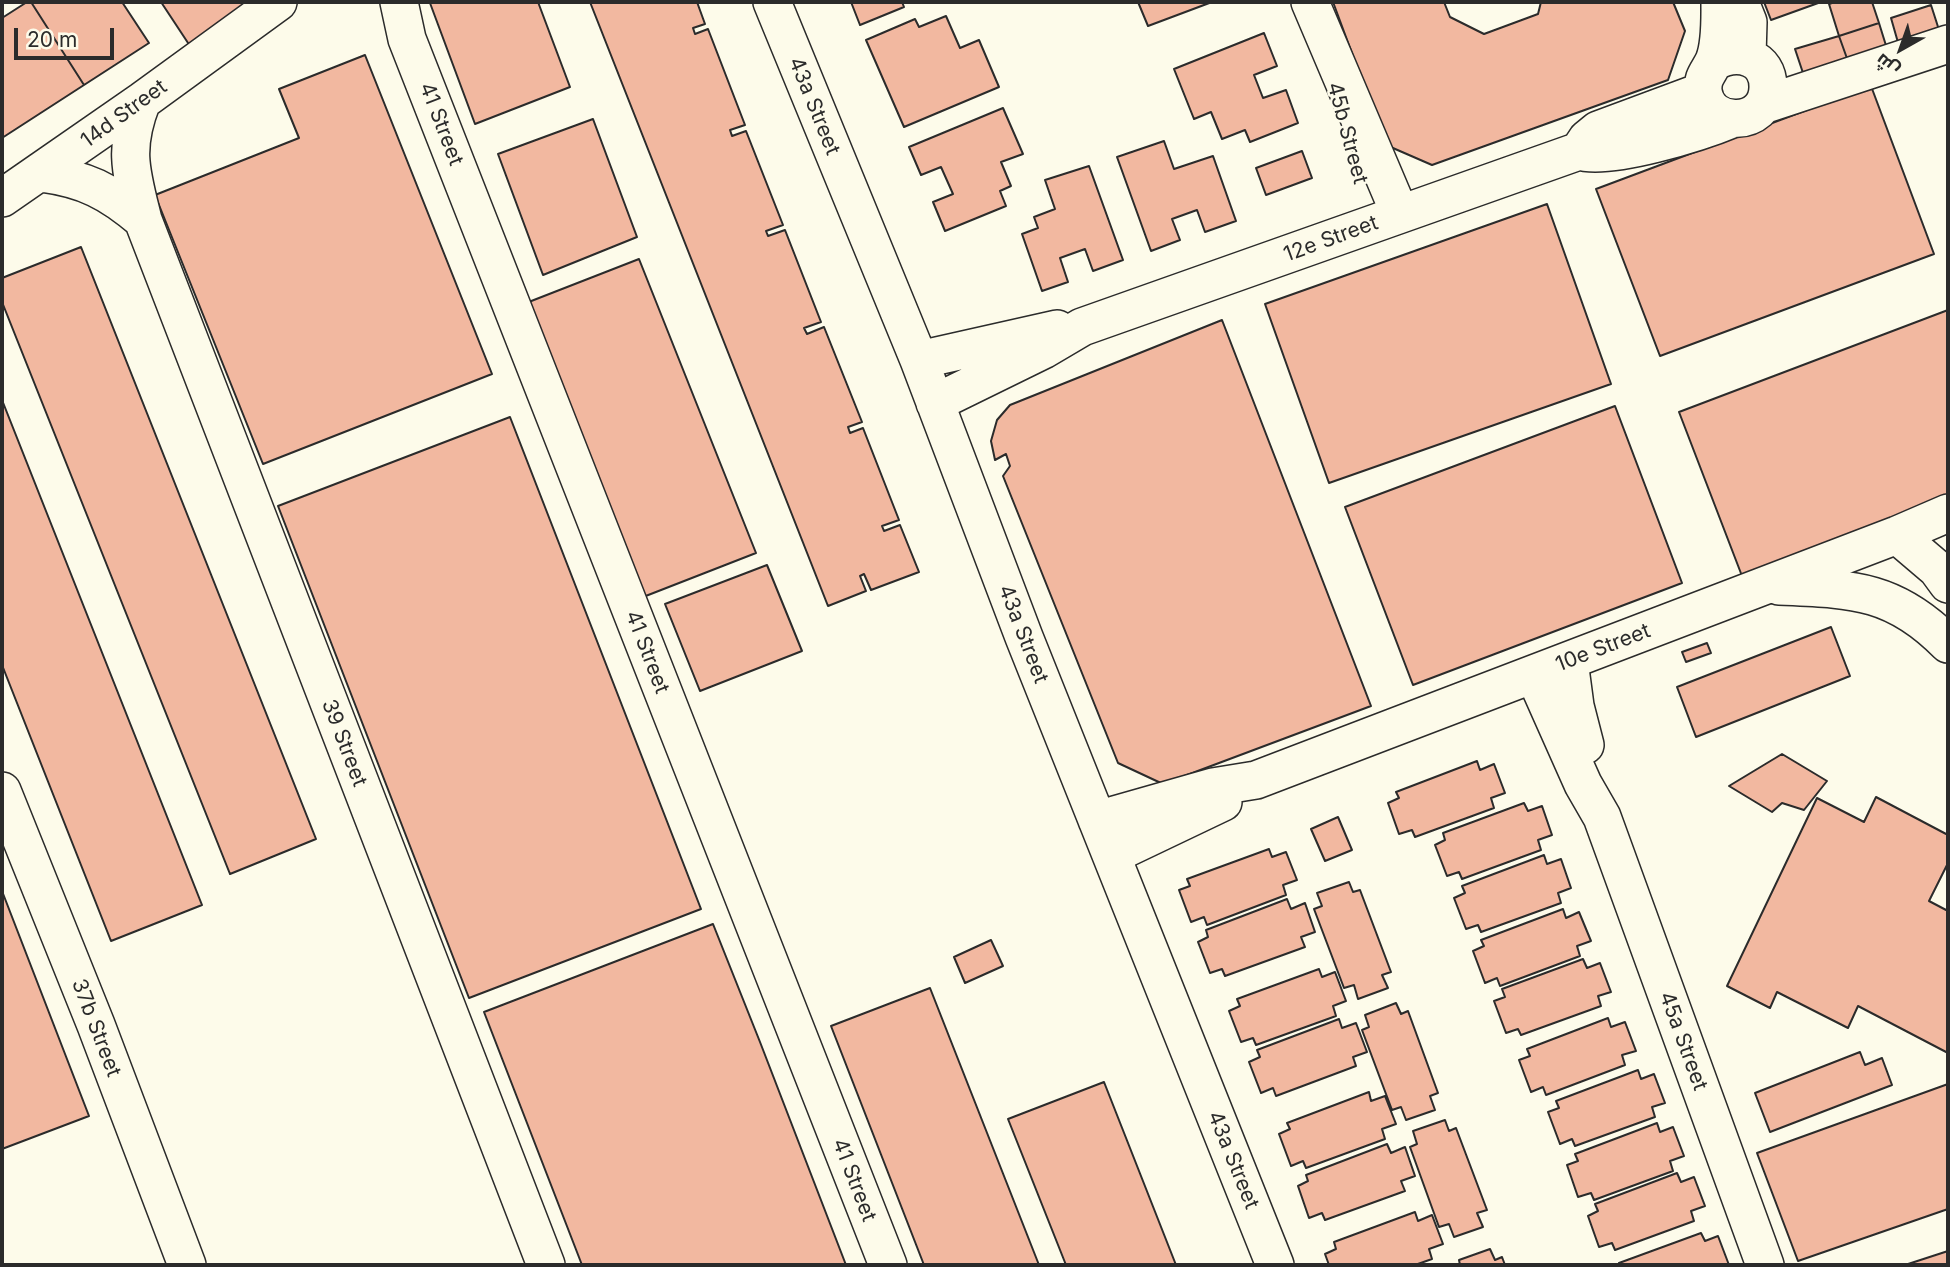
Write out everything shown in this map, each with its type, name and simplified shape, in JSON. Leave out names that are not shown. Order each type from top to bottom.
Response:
[{"type":"street","name":"14d Street","points":[[2,198],[142,102],[278,2]]},
{"type":"street","name":"41 Street","points":[[379,2],[407,39]]},
{"type":"street","name":"41 Street","points":[[399,2],[407,39],[888,1265]]},
{"type":"street","name":"43a Street","points":[[772,2],[919,360],[1097,820],[1275,1265]]},
{"type":"street","name":"45b Street","points":[[1310,2],[1386,219]]},
{"type":"street","points":[[1720,2],[1721,70]]},
{"type":"street","points":[[1721,70],[1759,64],[1768,79],[1767,97],[1747,112],[1721,116],[1706,102],[1721,70],[1748,22],[1740,2]]},
{"type":"street","name":"12e Street","points":[[934,403],[1044,350],[1082,327],[1386,219],[1579,151],[1611,153],[1686,136],[1747,112],[1948,44]]},
{"type":"street","name":"12e Street","points":[[1579,151],[1587,139],[1598,130],[1721,70]]},
{"type":"street","name":"39 Street","points":[[142,102],[133,123],[129,146],[130,169],[143,220],[546,1265]]},
{"type":"street","name":"39 Street","points":[[41,173],[68,176],[93,185],[117,198],[143,220]]},
{"type":"street","name":"12e Street","points":[[919,360],[1036,332],[1082,327]]},
{"type":"street","name":"10e Street","points":[[1097,820],[1213,788],[1256,780],[1897,535],[1948,513]]},
{"type":"street","points":[[1897,535],[1937,569],[1948,583]]},
{"type":"street","points":[[1764,585],[1859,591],[1890,600],[1918,616],[1948,644]]},
{"type":"street","name":"45a Street","points":[[1569,661],[1575,706],[1596,780],[1602,817]]},
{"type":"street","name":"45a Street","points":[[1534,674],[1578,774],[1602,817],[1765,1265]]},
{"type":"street","name":"10e Street","points":[[1112,855],[1219,805],[1256,780]]},
{"type":"street","name":"37b Street","points":[[2,791],[96,1025],[187,1265]]},
{"type":"building","points":[[31,2],[84,85],[2,138],[2,18]]},
{"type":"building","points":[[31,2],[122,2],[149,43],[84,85]]},
{"type":"building","points":[[161,2],[270,2],[194,52]]},
{"type":"building","points":[[538,2],[570,87],[475,124],[430,3]]},
{"type":"building","points":[[590,2],[697,2],[705,24],[693,28],[695,34],[708,29],[745,125],[730,130],[732,136],[746,131],[783,225],[766,231],[768,236],[785,230],[821,322],[804,328],[807,334],[824,327],[862,422],[848,427],[850,433],[863,428],[899,520],[882,526],[884,531],[900,525],[919,572],[871,590],[864,574],[860,576],[866,591],[828,606]]},
{"type":"building","points":[[851,2],[902,2],[904,7],[860,25]]},
{"type":"building","points":[[1138,2],[1212,2],[1148,26]]},
{"type":"building","points":[[1333,2],[1444,2],[1450,17],[1484,34],[1538,14],[1541,2],[1673,2],[1685,31],[1668,80],[1432,165],[1386,145]]},
{"type":"building","points":[[1764,2],[1821,2],[1771,20]]},
{"type":"building","points":[[1872,2],[1879,23],[1839,36],[1829,4]]},
{"type":"building","points":[[1931,5],[1940,33],[1899,46],[1891,18]]},
{"type":"building","points":[[946,16],[960,48],[979,40],[999,87],[904,127],[866,40],[915,19],[919,27]]},
{"type":"building","points":[[1879,23],[1888,52],[1849,64],[1839,36]]},
{"type":"building","points":[[1264,33],[1277,66],[1254,75],[1263,98],[1286,90],[1298,123],[1250,142],[1245,130],[1222,139],[1211,112],[1194,119],[1174,69]]},
{"type":"building","points":[[1839,36],[1849,64],[1805,79],[1795,49]]},
{"type":"building","points":[[365,55],[492,374],[263,464],[155,195],[299,138],[279,89]]},
{"type":"building","points":[[1871,86],[1934,254],[1660,356],[1596,189]]},
{"type":"building","points":[[1003,108],[1023,154],[1001,162],[1011,186],[1000,191],[1006,206],[945,231],[933,202],[953,194],[941,167],[921,175],[909,147]]},
{"type":"building","points":[[593,119],[637,237],[543,275],[498,154]]},
{"type":"building","points":[[1164,141],[1174,169],[1213,156],[1236,221],[1205,232],[1197,210],[1172,219],[1180,240],[1151,251],[1117,157]]},
{"type":"building","points":[[1302,151],[1312,178],[1266,195],[1256,168]]},
{"type":"building","points":[[1089,166],[1123,260],[1093,271],[1085,249],[1060,258],[1068,282],[1042,291],[1022,234],[1038,228],[1034,217],[1055,209],[1045,180]]},
{"type":"building","points":[[1547,204],[1611,384],[1329,483],[1265,304]]},
{"type":"building","points":[[81,247],[316,839],[230,874],[2,302],[2,278]]},
{"type":"building","points":[[639,259],[756,553],[638,599],[521,305]]},
{"type":"building","points":[[1948,310],[1948,498],[1742,576],[1679,412]]},
{"type":"building","points":[[1222,320],[1371,706],[1163,784],[1118,763],[1003,476],[1010,466],[1006,454],[995,460],[991,441],[997,420],[1010,405]]},
{"type":"building","points":[[2,400],[202,905],[111,941],[2,665]]},
{"type":"building","points":[[1615,406],[1682,583],[1413,685],[1345,507]]},
{"type":"building","points":[[510,417],[701,909],[469,998],[278,506]]},
{"type":"building","points":[[767,565],[802,651],[700,691],[665,604]]},
{"type":"building","points":[[1831,627],[1850,676],[1696,737],[1677,687]]},
{"type":"building","points":[[1707,643],[1711,653],[1686,662],[1682,652]]},
{"type":"building","points":[[1782,754],[1827,781],[1804,810],[1782,803],[1772,812],[1729,786]]},
{"type":"building","points":[[1477,761],[1480,770],[1494,764],[1505,793],[1491,798],[1494,808],[1415,837],[1412,830],[1399,834],[1388,803],[1399,798],[1396,792]]},
{"type":"building","points":[[1876,797],[1948,835],[1948,863],[1929,901],[1948,911],[1948,1053],[1858,1006],[1848,1028],[1777,992],[1770,1008],[1727,986],[1817,798],[1864,822]]},
{"type":"building","points":[[1524,803],[1528,811],[1542,806],[1552,835],[1538,840],[1541,850],[1462,879],[1459,872],[1447,876],[1435,845],[1445,840],[1443,833]]},
{"type":"building","points":[[1338,817],[1352,850],[1325,861],[1311,829]]},
{"type":"building","points":[[1269,849],[1272,857],[1286,852],[1297,880],[1283,885],[1286,895],[1207,925],[1204,917],[1191,922],[1179,890],[1190,886],[1187,879]]},
{"type":"building","points":[[1544,855],[1547,864],[1561,859],[1571,888],[1558,893],[1561,903],[1481,932],[1478,925],[1466,929],[1454,898],[1465,893],[1462,886]]},
{"type":"building","points":[[1349,882],[1353,892],[1360,890],[1391,972],[1382,975],[1388,988],[1358,999],[1354,985],[1344,988],[1314,909],[1322,906],[1317,893]]},
{"type":"building","points":[[2,891],[89,1116],[2,1149]]},
{"type":"building","points":[[1287,899],[1291,909],[1305,903],[1315,932],[1301,937],[1305,947],[1225,976],[1222,969],[1210,973],[1198,942],[1208,937],[1206,930]]},
{"type":"building","points":[[1563,909],[1566,918],[1579,912],[1591,941],[1577,946],[1580,956],[1500,986],[1497,978],[1485,983],[1473,951],[1484,946],[1481,940]]},
{"type":"building","points":[[713,924],[846,1265],[582,1265],[484,1012]]},
{"type":"building","points":[[991,940],[1003,966],[965,983],[954,957]]},
{"type":"building","points":[[1583,959],[1587,968],[1600,963],[1611,992],[1598,996],[1601,1006],[1521,1035],[1518,1029],[1506,1033],[1494,1001],[1505,997],[1502,989]]},
{"type":"building","points":[[1319,969],[1322,977],[1335,972],[1346,1001],[1333,1006],[1336,1016],[1256,1045],[1253,1038],[1241,1042],[1229,1011],[1240,1006],[1237,999]]},
{"type":"building","points":[[930,988],[1039,1265],[924,1265],[831,1026]]},
{"type":"building","points":[[1396,1003],[1401,1014],[1408,1011],[1438,1093],[1430,1096],[1435,1110],[1406,1120],[1401,1107],[1392,1110],[1362,1030],[1369,1027],[1365,1015]]},
{"type":"building","points":[[1608,1018],[1611,1027],[1625,1022],[1636,1051],[1622,1055],[1625,1065],[1546,1095],[1543,1087],[1531,1092],[1519,1060],[1530,1056],[1527,1049]]},
{"type":"building","points":[[1339,1019],[1342,1028],[1356,1023],[1367,1052],[1353,1057],[1356,1066],[1276,1096],[1273,1088],[1261,1093],[1249,1062],[1260,1057],[1257,1050]]},
{"type":"building","points":[[1860,1052],[1865,1065],[1882,1058],[1892,1085],[1770,1132],[1755,1093]]},
{"type":"building","points":[[1638,1070],[1641,1079],[1654,1074],[1665,1103],[1652,1107],[1655,1117],[1575,1146],[1572,1139],[1560,1144],[1548,1112],[1559,1108],[1556,1101]]},
{"type":"building","points":[[1104,1082],[1176,1265],[1066,1265],[1008,1119]]},
{"type":"building","points":[[1948,1084],[1948,1209],[1798,1261],[1757,1153]]},
{"type":"building","points":[[1369,1092],[1371,1101],[1385,1096],[1396,1124],[1382,1129],[1385,1139],[1306,1168],[1303,1161],[1291,1166],[1279,1134],[1290,1129],[1287,1123]]},
{"type":"building","points":[[1445,1120],[1449,1131],[1456,1128],[1487,1210],[1477,1213],[1483,1227],[1454,1237],[1449,1224],[1439,1227],[1410,1147],[1417,1144],[1413,1131]]},
{"type":"building","points":[[1657,1123],[1660,1132],[1673,1127],[1684,1156],[1670,1161],[1673,1171],[1594,1200],[1591,1193],[1578,1197],[1567,1165],[1578,1161],[1575,1154]]},
{"type":"building","points":[[1387,1144],[1391,1153],[1405,1147],[1415,1176],[1401,1181],[1405,1191],[1325,1220],[1322,1213],[1309,1218],[1298,1186],[1308,1181],[1306,1175]]},
{"type":"building","points":[[1677,1173],[1681,1182],[1694,1177],[1705,1206],[1691,1211],[1694,1221],[1615,1250],[1612,1243],[1599,1247],[1588,1216],[1598,1211],[1595,1204]]},
{"type":"building","points":[[1415,1212],[1418,1221],[1432,1215],[1443,1244],[1429,1249],[1432,1259],[1415,1265],[1329,1265],[1325,1254],[1336,1249],[1334,1242]]},
{"type":"building","points":[[1701,1233],[1705,1241],[1718,1236],[1729,1265],[1619,1263]]},
{"type":"building","points":[[1490,1249],[1495,1260],[1502,1257],[1505,1265],[1460,1265],[1459,1260]]},
{"type":"building","points":[[1948,1251],[1948,1265],[1905,1265]]}]
